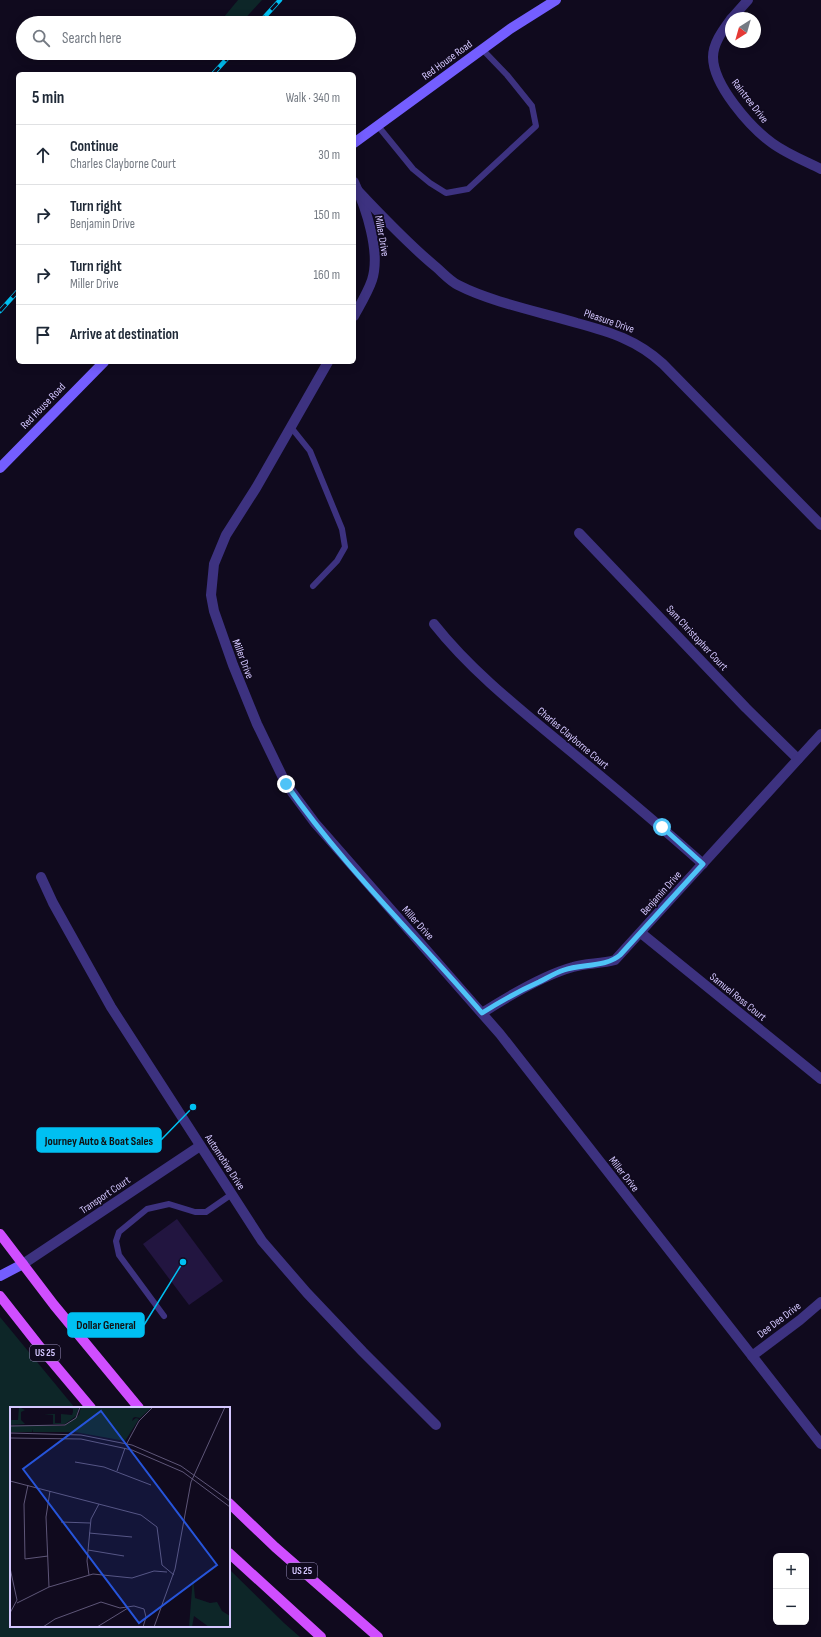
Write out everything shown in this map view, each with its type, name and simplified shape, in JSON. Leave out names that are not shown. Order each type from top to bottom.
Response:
[{"type":"main road","name":"Red House Road","points":[[356,141],[482,49],[556,0]]},
{"type":"main road","name":"Red House Road","points":[[0,468],[102,364]]},
{"type":"main road","points":[[0,1234],[54,1305],[138,1407]]},
{"type":"main road","points":[[0,1276],[23,1264]]},
{"type":"main road","name":"US 25","points":[[0,1296],[90,1407]]},
{"type":"main road","name":"US 25","points":[[230,1504],[275,1547],[378,1637]]},
{"type":"main road","points":[[230,1554],[322,1637]]},
{"type":"street","name":"Raintree Drive","points":[[737,12],[748,0]]},
{"type":"street","name":"Raintree Drive","points":[[725,28],[716,43],[713,56],[715,70],[722,84],[739,109],[760,133],[782,150],[821,169]]},
{"type":"street","points":[[782,150],[821,161]]},
{"type":"street","name":"Miller Drive","points":[[356,186],[368,219],[373,243],[375,267],[372,281],[356,312]]},
{"type":"street","name":"Pleasure Drive","points":[[356,186],[383,218],[424,258],[457,284],[518,306],[607,331],[626,338],[643,347],[663,364],[821,524]]},
{"type":"street","name":"Miller Drive","points":[[327,364],[290,426],[256,488],[226,535],[214,564],[211,595],[214,612],[257,724],[275,764],[290,789],[328,839],[482,1013],[821,1444]]},
{"type":"street","name":"Sam Christopher Court","points":[[579,533],[746,708],[798,759]]},
{"type":"street","name":"Charles Clayborne Court","points":[[434,624],[452,647],[513,704],[644,812],[703,864]]},
{"type":"street","name":"Benjamin Drive","points":[[482,1013],[510,996],[562,970],[615,960],[821,734]]},
{"type":"street","name":"Automotive Drive","points":[[41,877],[53,903],[111,1007],[262,1241],[307,1293],[436,1425]]},
{"type":"street","name":"Samuel Ross Court","points":[[641,933],[821,1079]]},
{"type":"street","name":"Transport Court","points":[[23,1264],[200,1146]]},
{"type":"street","name":"Dee Dee Drive","points":[[752,1356],[800,1320],[821,1302]]},
{"type":"lane","points":[[378,126],[413,169],[430,183],[446,193],[468,189],[536,126],[532,106],[507,74],[482,49]]},
{"type":"lane","points":[[290,426],[310,452],[342,529],[345,547],[337,560],[313,586]]},
{"type":"lane","points":[[164,1316],[119,1255],[116,1241],[119,1232],[147,1209],[169,1204],[195,1212],[206,1212],[232,1194]]},
{"type":"green space","points":[[238,0],[262,0],[247,16],[225,16]]},
{"type":"green space","points":[[0,1317],[74,1407],[10,1407],[10,1627],[230,1627],[230,1570],[300,1637],[0,1637]]},
{"type":"building","points":[[177,1219],[223,1281],[189,1305],[143,1244]]},
{"type":"railway","points":[[265,16],[280,0]]},
{"type":"railway","points":[[215,72],[226,60]]},
{"type":"railway","points":[[0,311],[16,293]]},
{"type":"place","name":"Journey Auto & Boat Sales","points":[[193,1107]]},
{"type":"place","name":"Dollar General","points":[[183,1262]]},
{"type":"route","points":[[286,784],[314,823],[482,1013],[510,996],[562,970],[609,962],[615,960],[620,955],[703,864],[662,827]]}]
